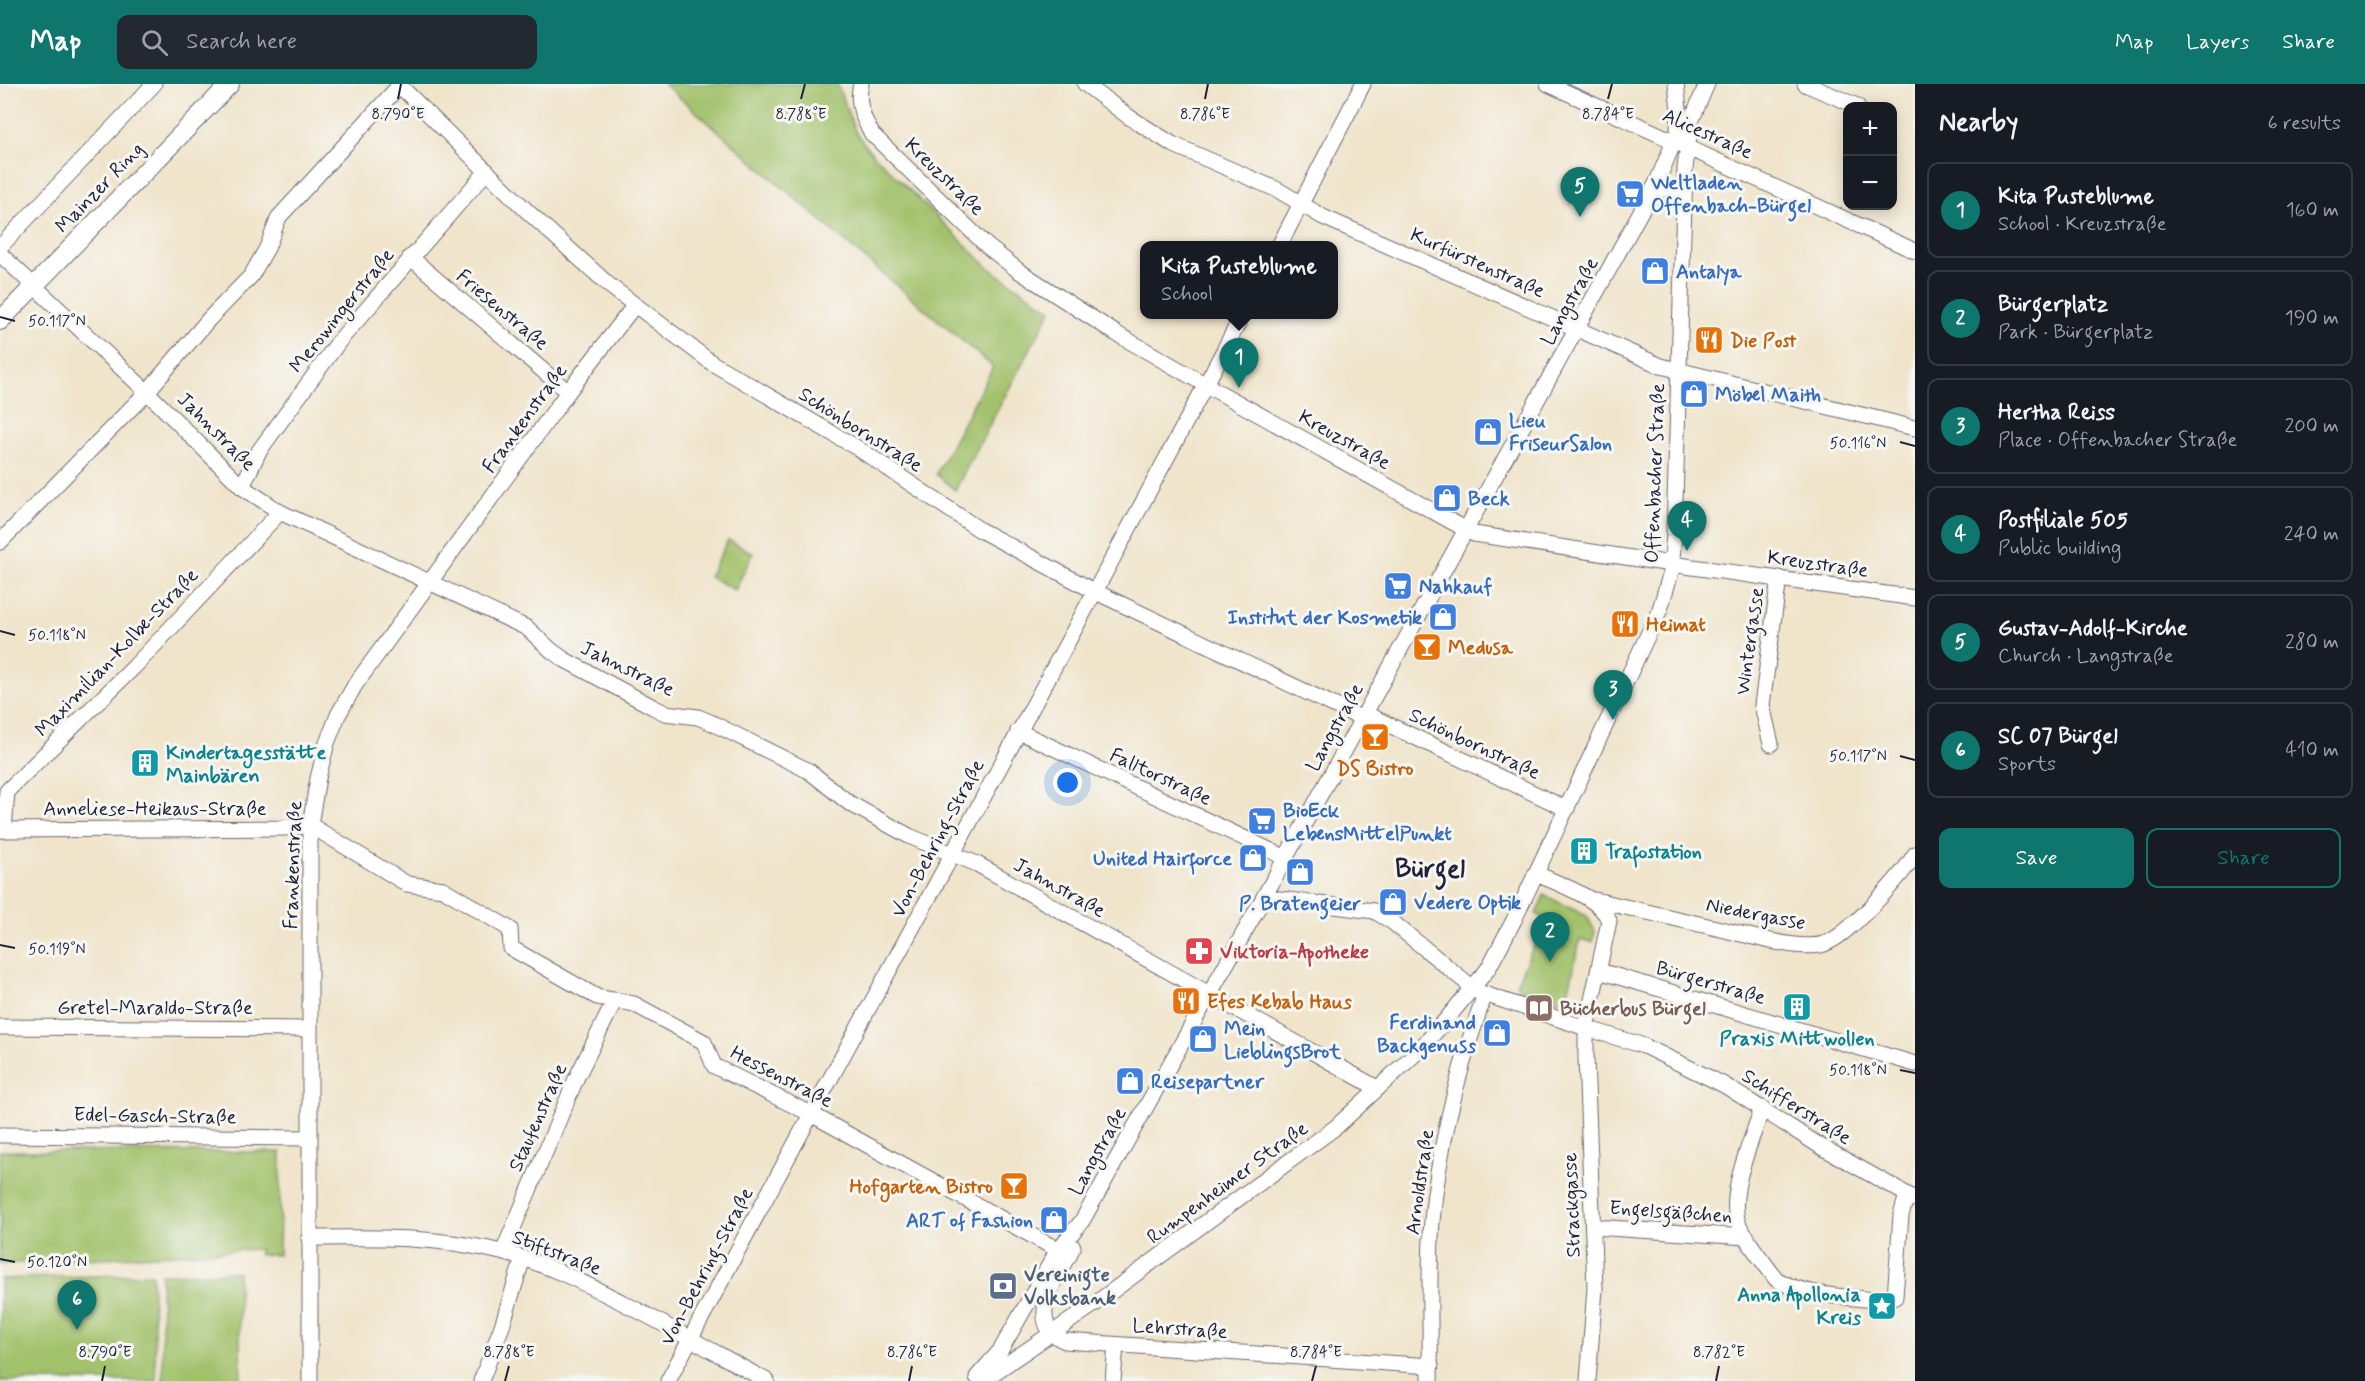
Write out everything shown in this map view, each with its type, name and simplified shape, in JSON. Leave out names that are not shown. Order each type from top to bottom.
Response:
[{"type":"street","name":"Mainzer Ring","points":[[0,247],[154,84]]},
{"type":"street","name":"Mainzer Ring","points":[[0,321],[230,84]]},
{"type":"street","name":"Kurfürstenstraße","points":[[1085,84],[1122,112],[1172,144],[1278,190],[1323,217],[1661,366],[1915,428]]},
{"type":"street","points":[[1282,241],[1363,84]]},
{"type":"street","name":"Alicestraße","points":[[1548,84],[1915,251]]},
{"type":"street","points":[[1676,84],[1681,143]]},
{"type":"street","name":"Offenbacher Straße","points":[[1478,992],[1537,874],[1660,609],[1672,564],[1684,202],[1681,143],[1707,84]]},
{"type":"street","points":[[1805,84],[1848,102]]},
{"type":"street","points":[[0,542],[147,392],[209,319],[251,276],[267,248],[279,217],[398,85]]},
{"type":"street","name":"Schönbornstraße","points":[[398,85],[552,234],[634,306],[732,377],[859,448],[969,524],[1096,592],[1567,809]]},
{"type":"street","name":"Kreuzstraße","points":[[860,92],[862,117],[872,134],[1000,258],[1117,334],[1466,530],[1482,537],[1915,598]]},
{"type":"street","name":"Langstraße","points":[[973,1381],[1000,1351],[1082,1221],[1365,717],[1647,201],[1681,143]]},
{"type":"street","name":"Merowingerstraße","points":[[242,487],[259,451],[321,365],[410,257],[487,171]]},
{"type":"street","points":[[1647,201],[1658,190],[1664,188],[1677,191],[1684,202]]},
{"type":"street","name":"Jahnstraße","points":[[0,254],[147,392],[242,487],[280,512],[527,628],[564,660],[659,710],[710,722],[809,771],[849,803],[923,843],[976,864],[1377,1088]]},
{"type":"street","name":"Friesenstraße","points":[[410,257],[568,392]]},
{"type":"street","name":"Frankenstraße","points":[[310,1381],[310,825],[322,759],[338,715],[369,664],[568,392],[634,306]]},
{"type":"street","name":"Von-Behring-Straße","points":[[668,1381],[1018,731],[1096,592],[1241,319]]},
{"type":"street","name":"Maximilian-Kolbe-Straße","points":[[2,830],[7,791],[134,667],[280,512]]},
{"type":"street","name":"Wintergasse","points":[[1772,744],[1762,705],[1779,578]]},
{"type":"street","name":"Falltorstraße","points":[[1018,731],[1286,858]]},
{"type":"street","name":"Anneliese-Heikaus-Straße","points":[[2,830],[283,828],[310,825]]},
{"type":"street","name":"Hessenstraße","points":[[310,825],[407,884],[443,889],[510,929],[512,948],[597,998],[634,1004],[704,1042],[714,1066],[811,1114],[1063,1253]]},
{"type":"street","name":"Niedergasse","points":[[1588,899],[1757,937],[1818,945],[1834,940],[1850,927],[1892,884],[1915,854]]},
{"type":"street","points":[[1537,874],[1588,899]]},
{"type":"street","points":[[1264,897],[1374,911],[1391,921],[1478,992]]},
{"type":"street","name":"Strackgasse","points":[[1588,899],[1603,908],[1609,921],[1586,1028],[1595,1288],[1588,1381]]},
{"type":"street","name":"Bürgerstraße","points":[[1599,971],[1915,1065]]},
{"type":"street","name":"Schifferstraße","points":[[1478,992],[1624,1039],[1662,1054],[1724,1085],[1820,1146],[1911,1197]]},
{"type":"street","name":"Rumpenheimer Straße","points":[[982,1381],[1052,1334],[1336,1127],[1478,992]]},
{"type":"street","name":"Arnoldstraße","points":[[1430,1374],[1431,1245],[1435,1199],[1453,1100],[1472,1029],[1478,992]]},
{"type":"street","name":"Staufenstraße","points":[[503,1252],[576,1079],[615,1000]]},
{"type":"street","name":"Gretel-Maraldo-Straße","points":[[0,1028],[309,1029]]},
{"type":"street","name":"Engelsgäßchen","points":[[1762,1108],[1738,1182],[1735,1202],[1739,1225],[1776,1279],[1783,1284],[1810,1291],[1886,1301],[1895,1297],[1901,1215],[1911,1197]]},
{"type":"street","name":"Edel-Gasch-Straße","points":[[0,1135],[309,1138]]},
{"type":"street","name":"Engelsgäßchen","points":[[1593,1227],[1747,1237]]},
{"type":"street","name":"Stiftstraße","points":[[309,1238],[422,1239],[456,1243],[523,1258],[566,1274],[691,1338],[767,1381]]},
{"type":"street","points":[[1052,1334],[1044,1320],[1044,1309],[1063,1253]]},
{"type":"street","points":[[481,1381],[502,1326],[523,1258]]},
{"type":"street","name":"Lehrstraße","points":[[1052,1334],[1065,1341],[1430,1374]]},
{"type":"street","points":[[1113,1381],[1116,1345]]},
{"type":"green space","points":[[664,84],[837,84],[856,133],[869,150],[988,267],[1051,310],[955,490],[936,474],[993,367]]},
{"type":"green space","points":[[728,540],[753,553],[735,590],[709,577]]},
{"type":"green space","points":[[1544,895],[1587,916],[1595,931],[1593,942],[1580,940],[1567,998],[1564,1001],[1519,988],[1516,984],[1546,919],[1536,914]]},
{"type":"green space","points":[[0,1151],[281,1152],[279,1255],[259,1255],[259,1249],[0,1264]]},
{"type":"green space","points":[[238,1272],[241,1381],[163,1381],[161,1274]]},
{"type":"green space","points":[[152,1274],[156,1381],[0,1381],[0,1279]]},
{"type":"place","name":"Weltladen Offenbach-Bürgel","points":[[1630,194]]},
{"type":"place","name":"Gustav-Adolf-Kirche","points":[[1580,217]]},
{"type":"place","name":"Antalya","points":[[1655,271]]},
{"type":"place","name":"Die Post","points":[[1709,340]]},
{"type":"place","name":"Kita Pusteblume","points":[[1239,388]]},
{"type":"place","name":"Möbel Maith","points":[[1694,394]]},
{"type":"place","name":"Lieu FriseurSalon","points":[[1488,432]]},
{"type":"place","name":"Beck","points":[[1447,498]]},
{"type":"place","name":"Postfiliale 505","points":[[1687,551]]},
{"type":"place","name":"Nahkauf","points":[[1398,586]]},
{"type":"place","name":"Institut der Kosmetik","points":[[1443,617]]},
{"type":"place","name":"Heimat","points":[[1625,624]]},
{"type":"place","name":"Medusa","points":[[1427,647]]},
{"type":"place","name":"Hertha Reiss","points":[[1613,720]]},
{"type":"place","name":"DS Bistro","points":[[1375,737]]},
{"type":"place","name":"Kindertagesstätte Mainbären","points":[[145,763]]},
{"type":"place","name":"BioEck LebensMittelPunkt","points":[[1262,821]]},
{"type":"place","name":"Trafostation","points":[[1584,851]]},
{"type":"place","name":"United Hairforce","points":[[1253,858]]},
{"type":"place","name":"P. Bratengeier","points":[[1300,872]]},
{"type":"place","name":"Vedere Optik","points":[[1393,902]]},
{"type":"place","name":"Viktoria-Apotheke","points":[[1199,951]]},
{"type":"place","name":"Bürgerplatz","points":[[1550,962]]},
{"type":"place","name":"Efes Kebab Haus","points":[[1186,1001]]},
{"type":"place","name":"Praxis Mittwollen","points":[[1797,1007]]},
{"type":"place","name":"Bücherbus Bürgel","points":[[1539,1008]]},
{"type":"place","name":"Ferdinand Backgenuss","points":[[1497,1033]]},
{"type":"place","name":"Mein LieblingsBrot","points":[[1203,1039]]},
{"type":"place","name":"Reisepartner","points":[[1130,1081]]},
{"type":"place","name":"Hofgarten Bistro","points":[[1014,1186]]},
{"type":"place","name":"ART of Fashion","points":[[1054,1220]]},
{"type":"place","name":"Vereinigte Volksbank","points":[[1003,1286]]},
{"type":"place","name":"Anna Apollonia Kreis","points":[[1882,1306]]},
{"type":"place","name":"SC 07 Bürgel","points":[[77,1330]]},
{"type":"district","name":"Bürgel","points":[[1430,868]]}]
